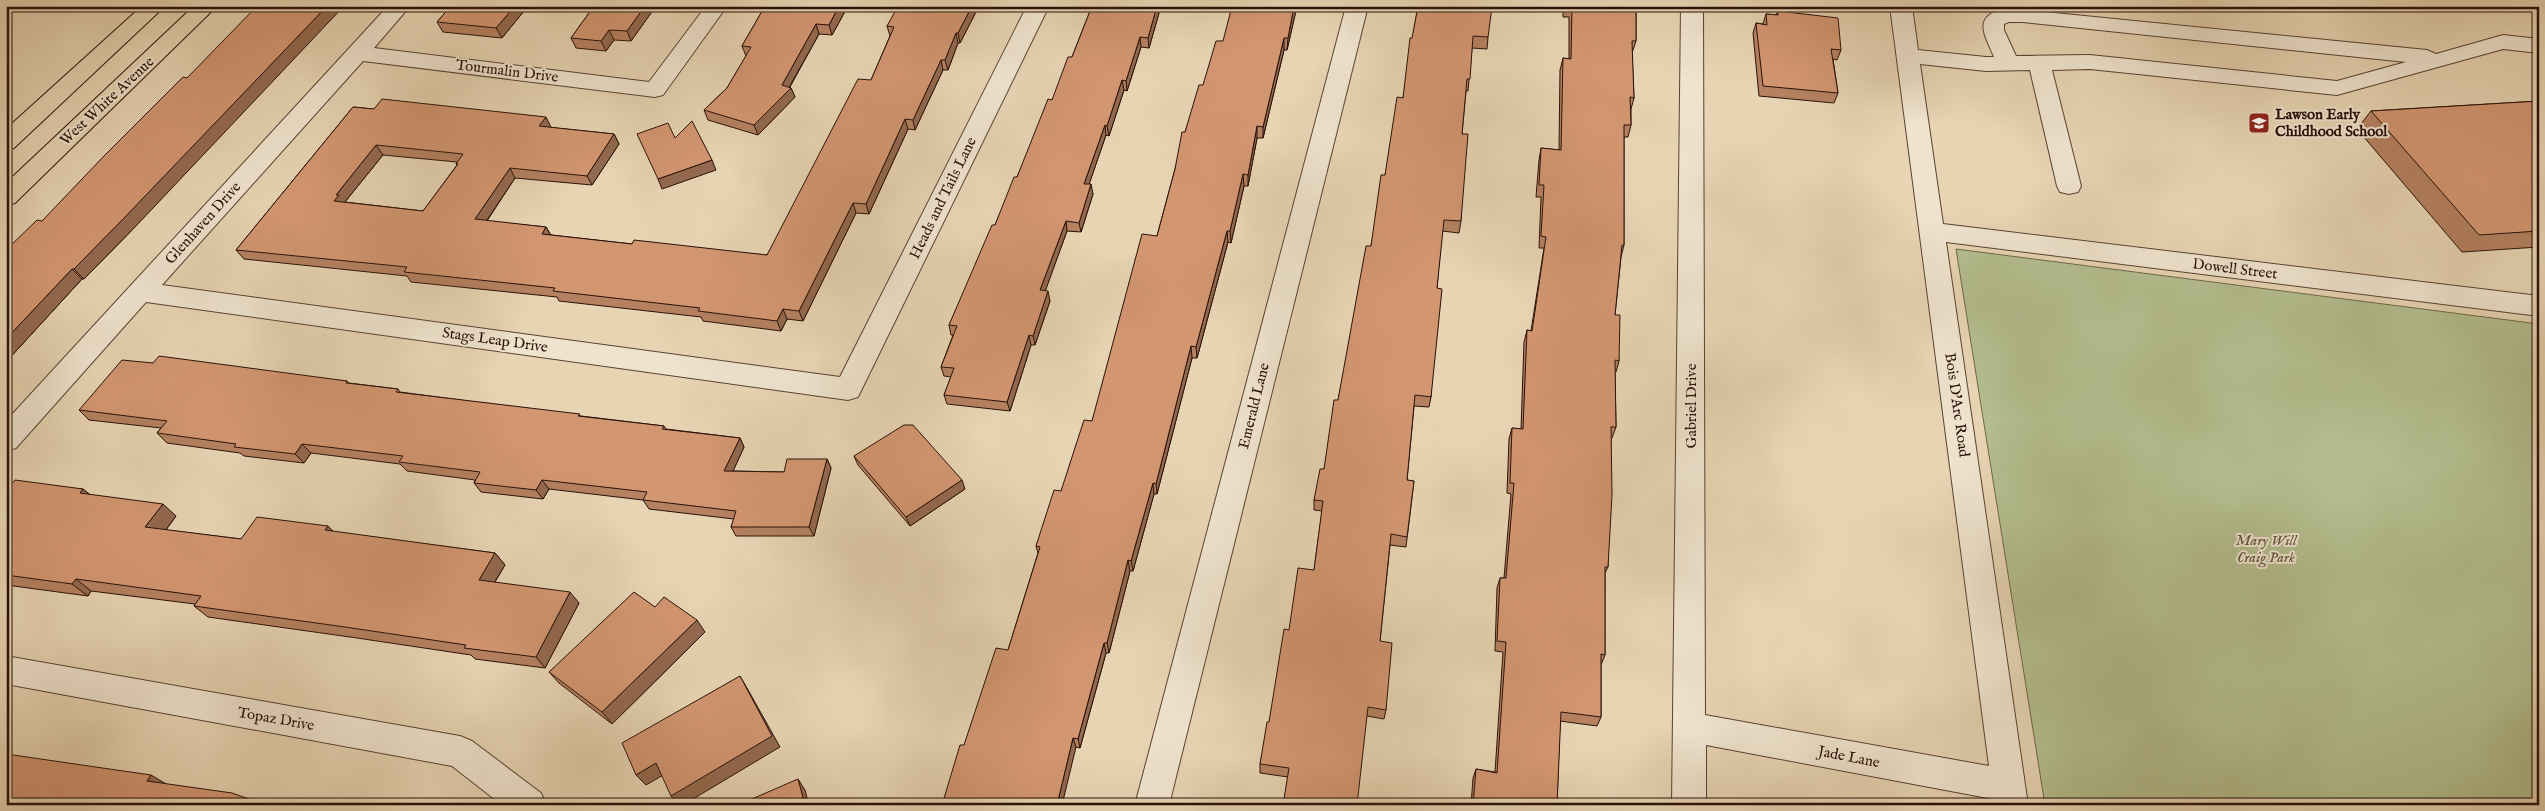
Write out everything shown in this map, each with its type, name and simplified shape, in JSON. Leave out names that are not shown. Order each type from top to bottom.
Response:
[{"type":"main road","points":[[6,142],[155,6]]},
{"type":"main road","name":"West White Avenue","points":[[6,197],[207,6]]},
{"type":"street","name":"Glenhaven Drive","points":[[6,440],[400,6]]},
{"type":"street","name":"Tourmalin Drive","points":[[358,53],[655,90],[717,6]]},
{"type":"street","name":"Heads and Tails Lane","points":[[848,389],[1038,6]]},
{"type":"street","name":"Emerald Lane","points":[[1152,805],[1357,6]]},
{"type":"street","name":"Gabriel Drive","points":[[1689,805],[1692,6]]},
{"type":"street","name":"Bois D'Arc Road","points":[[1901,6],[2010,796]]},
{"type":"street","points":[[2008,64],[1993,30],[1994,21],[2005,15],[2023,15],[2443,59]]},
{"type":"street","points":[[1908,56],[1986,64],[2090,62],[2337,88],[2503,42],[2539,46]]},
{"type":"street","points":[[2039,63],[2069,186]]},
{"type":"street","name":"Dowell Street","points":[[1932,231],[2539,306]]},
{"type":"street","name":"Stags Leap Drive","points":[[141,292],[848,389]]},
{"type":"street","name":"Topaz Drive","points":[[6,670],[460,752],[529,805]]},
{"type":"street","name":"Jade Lane","points":[[1690,727],[2010,796]]},
{"type":"green space","name":"Mary Will Craig Park","points":[[1956,249],[2539,324],[2539,805],[2045,805]]},
{"type":"building","points":[[257,6],[327,6],[6,339],[6,250],[37,220],[42,221],[183,77],[187,78]]},
{"type":"building","points":[[451,6],[515,6],[496,28],[437,22]]},
{"type":"building","points":[[594,6],[645,6],[627,31],[609,30],[601,41],[571,38]]},
{"type":"building","points":[[765,6],[839,6],[829,25],[816,24],[782,85],[791,88],[754,125],[704,110],[727,88],[751,47],[742,46]]},
{"type":"building","points":[[898,6],[972,6],[958,33],[956,33],[945,60],[941,60],[913,120],[905,119],[866,204],[853,203],[799,311],[783,309],[777,321],[698,311],[700,308],[553,291],[555,288],[404,272],[407,267],[236,250],[353,107],[374,109],[382,99],[546,117],[539,126],[614,134],[587,176],[510,168],[475,219],[546,227],[542,234],[632,244],[634,240],[767,255],[858,79],[871,80],[894,27],[887,26]],"holes":[[[376,145],[463,154],[456,164],[458,164],[423,211],[334,201],[339,195],[336,195]]]},
{"type":"building","points":[[1092,6],[1157,6],[1148,38],[1140,37],[1126,81],[1122,80],[1107,126],[1105,125],[1084,184],[1091,184],[1079,223],[1066,221],[1040,290],[1048,291],[1033,336],[1029,335],[1007,402],[944,395],[954,368],[941,367],[957,326],[949,325],[992,225],[995,225],[1014,177],[1017,177],[1048,99],[1052,100],[1068,57],[1072,57]]},
{"type":"building","points":[[1232,6],[1294,6],[1288,38],[1284,38],[1263,127],[1257,126],[1248,175],[1243,174],[1230,231],[1227,231],[1196,347],[1191,346],[1156,484],[1153,483],[1131,561],[1128,560],[1107,643],[1104,643],[1078,739],[1073,738],[1057,805],[942,805],[960,745],[964,745],[996,648],[1008,650],[1040,547],[1036,546],[1054,490],[1061,491],[1084,420],[1092,421],[1142,234],[1157,236],[1175,169],[1182,132],[1185,132],[1199,85],[1203,85],[1216,41],[1223,41]]},
{"type":"building","points":[[1418,6],[1492,7],[1488,37],[1473,36],[1470,79],[1467,79],[1462,134],[1468,134],[1461,221],[1444,220],[1437,288],[1442,289],[1431,397],[1415,395],[1407,480],[1414,481],[1407,537],[1391,534],[1380,641],[1392,643],[1386,710],[1368,707],[1357,805],[1283,805],[1289,768],[1260,764],[1267,722],[1269,722],[1284,629],[1289,630],[1298,568],[1314,570],[1323,501],[1314,500],[1320,469],[1324,469],[1334,400],[1338,400],[1366,246],[1371,246],[1381,175],[1385,175],[1397,97],[1403,98],[1410,38],[1412,38]]},
{"type":"building","points":[[1572,6],[1636,6],[1636,41],[1632,41],[1634,98],[1630,97],[1631,125],[1624,125],[1624,245],[1622,245],[1615,315],[1620,315],[1619,361],[1615,360],[1616,427],[1611,427],[1612,495],[1608,567],[1605,567],[1605,655],[1601,654],[1601,717],[1561,712],[1557,805],[1473,805],[1476,769],[1497,773],[1506,642],[1497,641],[1500,578],[1506,578],[1514,483],[1510,483],[1512,428],[1523,429],[1527,330],[1532,331],[1546,237],[1541,236],[1544,185],[1539,185],[1541,148],[1561,150],[1563,58],[1571,59]]},
{"type":"building","points":[[1778,11],[1838,18],[1841,50],[1831,49],[1838,93],[1763,86],[1756,23],[1767,25],[1766,14],[1778,15]]},
{"type":"building","points":[[2539,101],[2539,231],[2479,235],[2371,111]]},
{"type":"building","points":[[692,121],[712,160],[658,179],[637,134],[668,123],[675,138]]},
{"type":"building","points":[[159,356],[398,389],[396,392],[580,414],[578,416],[664,426],[662,429],[740,438],[724,471],[784,472],[787,459],[827,459],[809,527],[731,527],[736,511],[643,500],[647,492],[542,480],[536,490],[474,483],[480,472],[399,462],[403,456],[302,444],[295,454],[234,447],[236,444],[157,433],[167,421],[79,410],[122,360],[153,363]]},
{"type":"building","points":[[904,425],[913,425],[962,480],[906,517],[854,456]]},
{"type":"building","points":[[15,480],[83,489],[80,493],[163,504],[145,527],[241,539],[257,517],[328,526],[325,530],[495,553],[479,580],[570,592],[536,657],[464,648],[466,645],[194,606],[201,596],[76,579],[72,584],[6,575],[6,490]]},
{"type":"building","points":[[634,592],[655,607],[664,597],[697,620],[602,712],[549,672]]},
{"type":"building","points":[[740,676],[772,736],[671,796],[656,763],[636,775],[622,743]]},
{"type":"building","points":[[6,754],[151,775],[147,781],[232,793],[266,805],[6,805]]},
{"type":"building","points":[[798,779],[805,805],[738,805]]},
{"type":"building","points":[[1788,802],[1804,805],[1788,805]]},
{"type":"place","name":"Lawson Early Childhood School","points":[[2259,123]]}]
